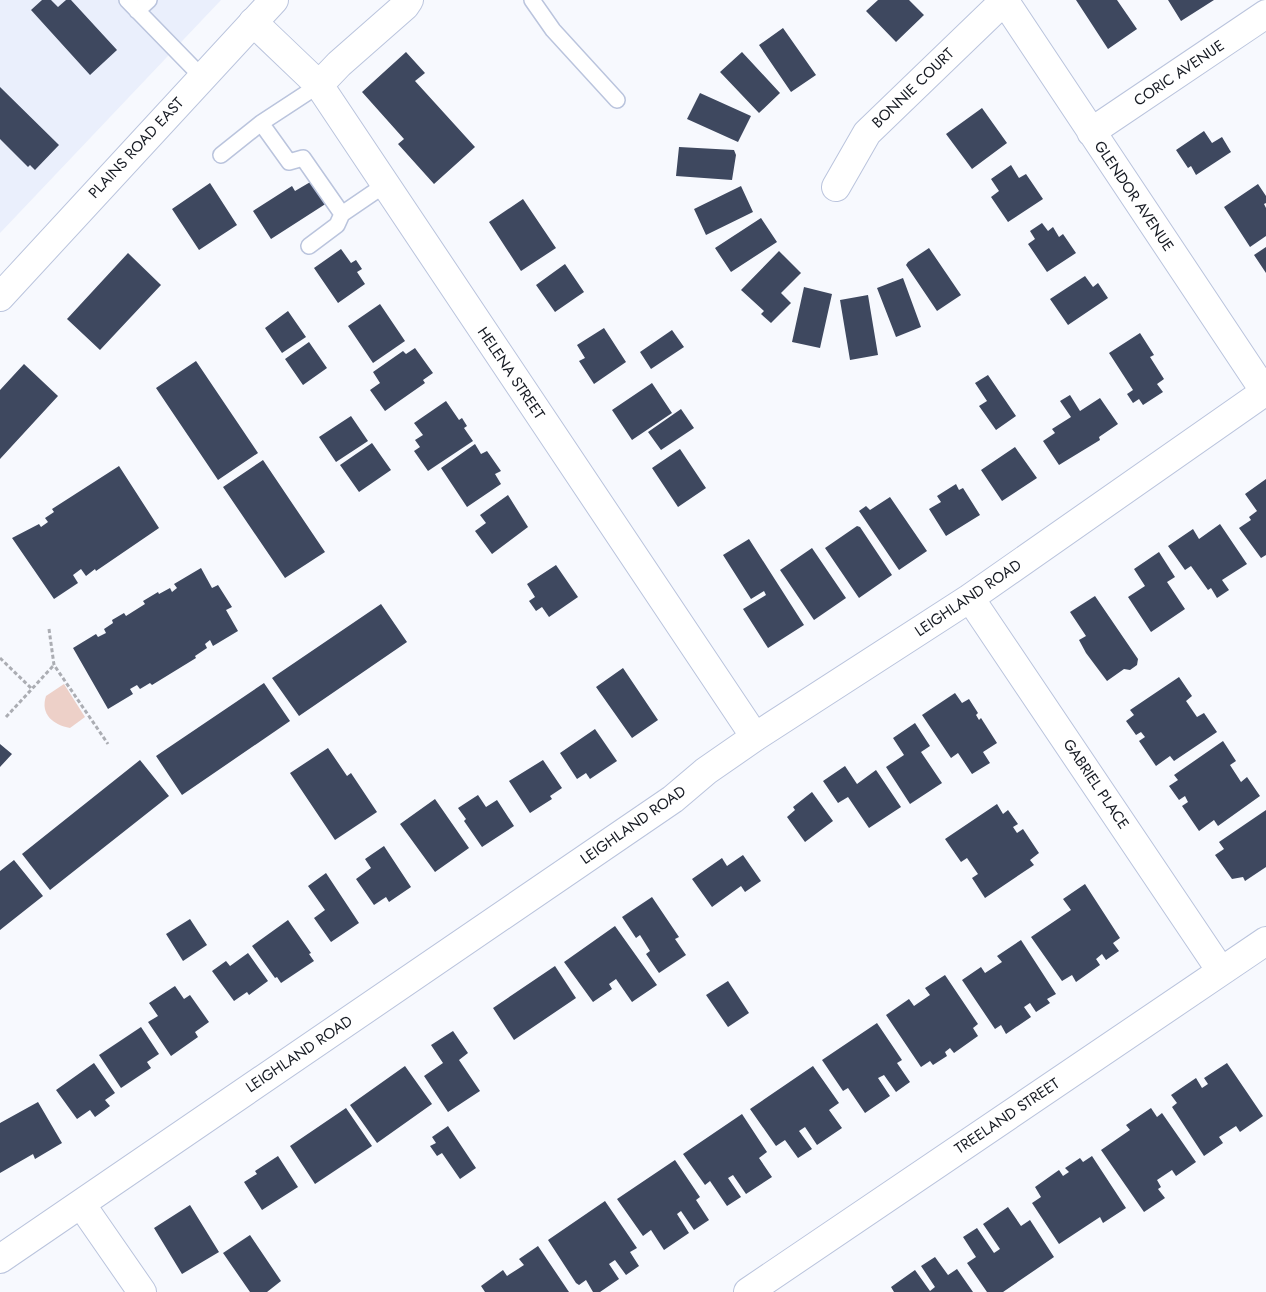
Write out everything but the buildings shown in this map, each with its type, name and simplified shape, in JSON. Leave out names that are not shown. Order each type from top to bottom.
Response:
[{"type":"street","name":"PLAINS ROAD EAST","points":[[0,297],[274,0]]},
{"type":"street","points":[[320,85],[340,64],[405,6],[409,0]]},
{"type":"street","name":"GLENDOR AVENUE","points":[[1004,0],[1265,391]]},
{"type":"street","name":"BONNIE COURT","points":[[836,187],[867,133],[1004,0]]},
{"type":"street","name":"CORIC AVENUE","points":[[1091,132],[1266,14]]},
{"type":"street","name":"HELENA STREET","points":[[253,22],[320,85],[755,737]]},
{"type":"street","name":"LEIGHLAND ROAD","points":[[0,1259],[673,799],[706,771],[755,737],[970,598],[1265,391]]},
{"type":"street","name":"GABRIEL PLACE","points":[[970,598],[1221,970]]},
{"type":"street","name":"TREELAND STREET","points":[[748,1292],[1266,941]]},
{"type":"street","points":[[81,1204],[142,1292]]},
{"type":"lane","points":[[149,0],[132,6],[202,77]]},
{"type":"lane","points":[[532,0],[553,30],[617,100]]},
{"type":"lane","points":[[222,155],[262,123],[320,85]]},
{"type":"lane","points":[[262,123],[289,162],[303,158],[342,214]]},
{"type":"lane","points":[[309,246],[337,225],[342,214],[386,184]]},
{"type":"path","points":[[48,629],[54,665],[108,744]]},
{"type":"path","points":[[0,658],[32,688]]},
{"type":"path","points":[[6,717],[54,665]]},
{"type":"shaded area","points":[[0,0],[221,0],[0,233]]},
{"type":"shaded area","points":[[64,684],[85,717],[70,728],[64,727],[49,718],[45,708],[46,696]]}]
